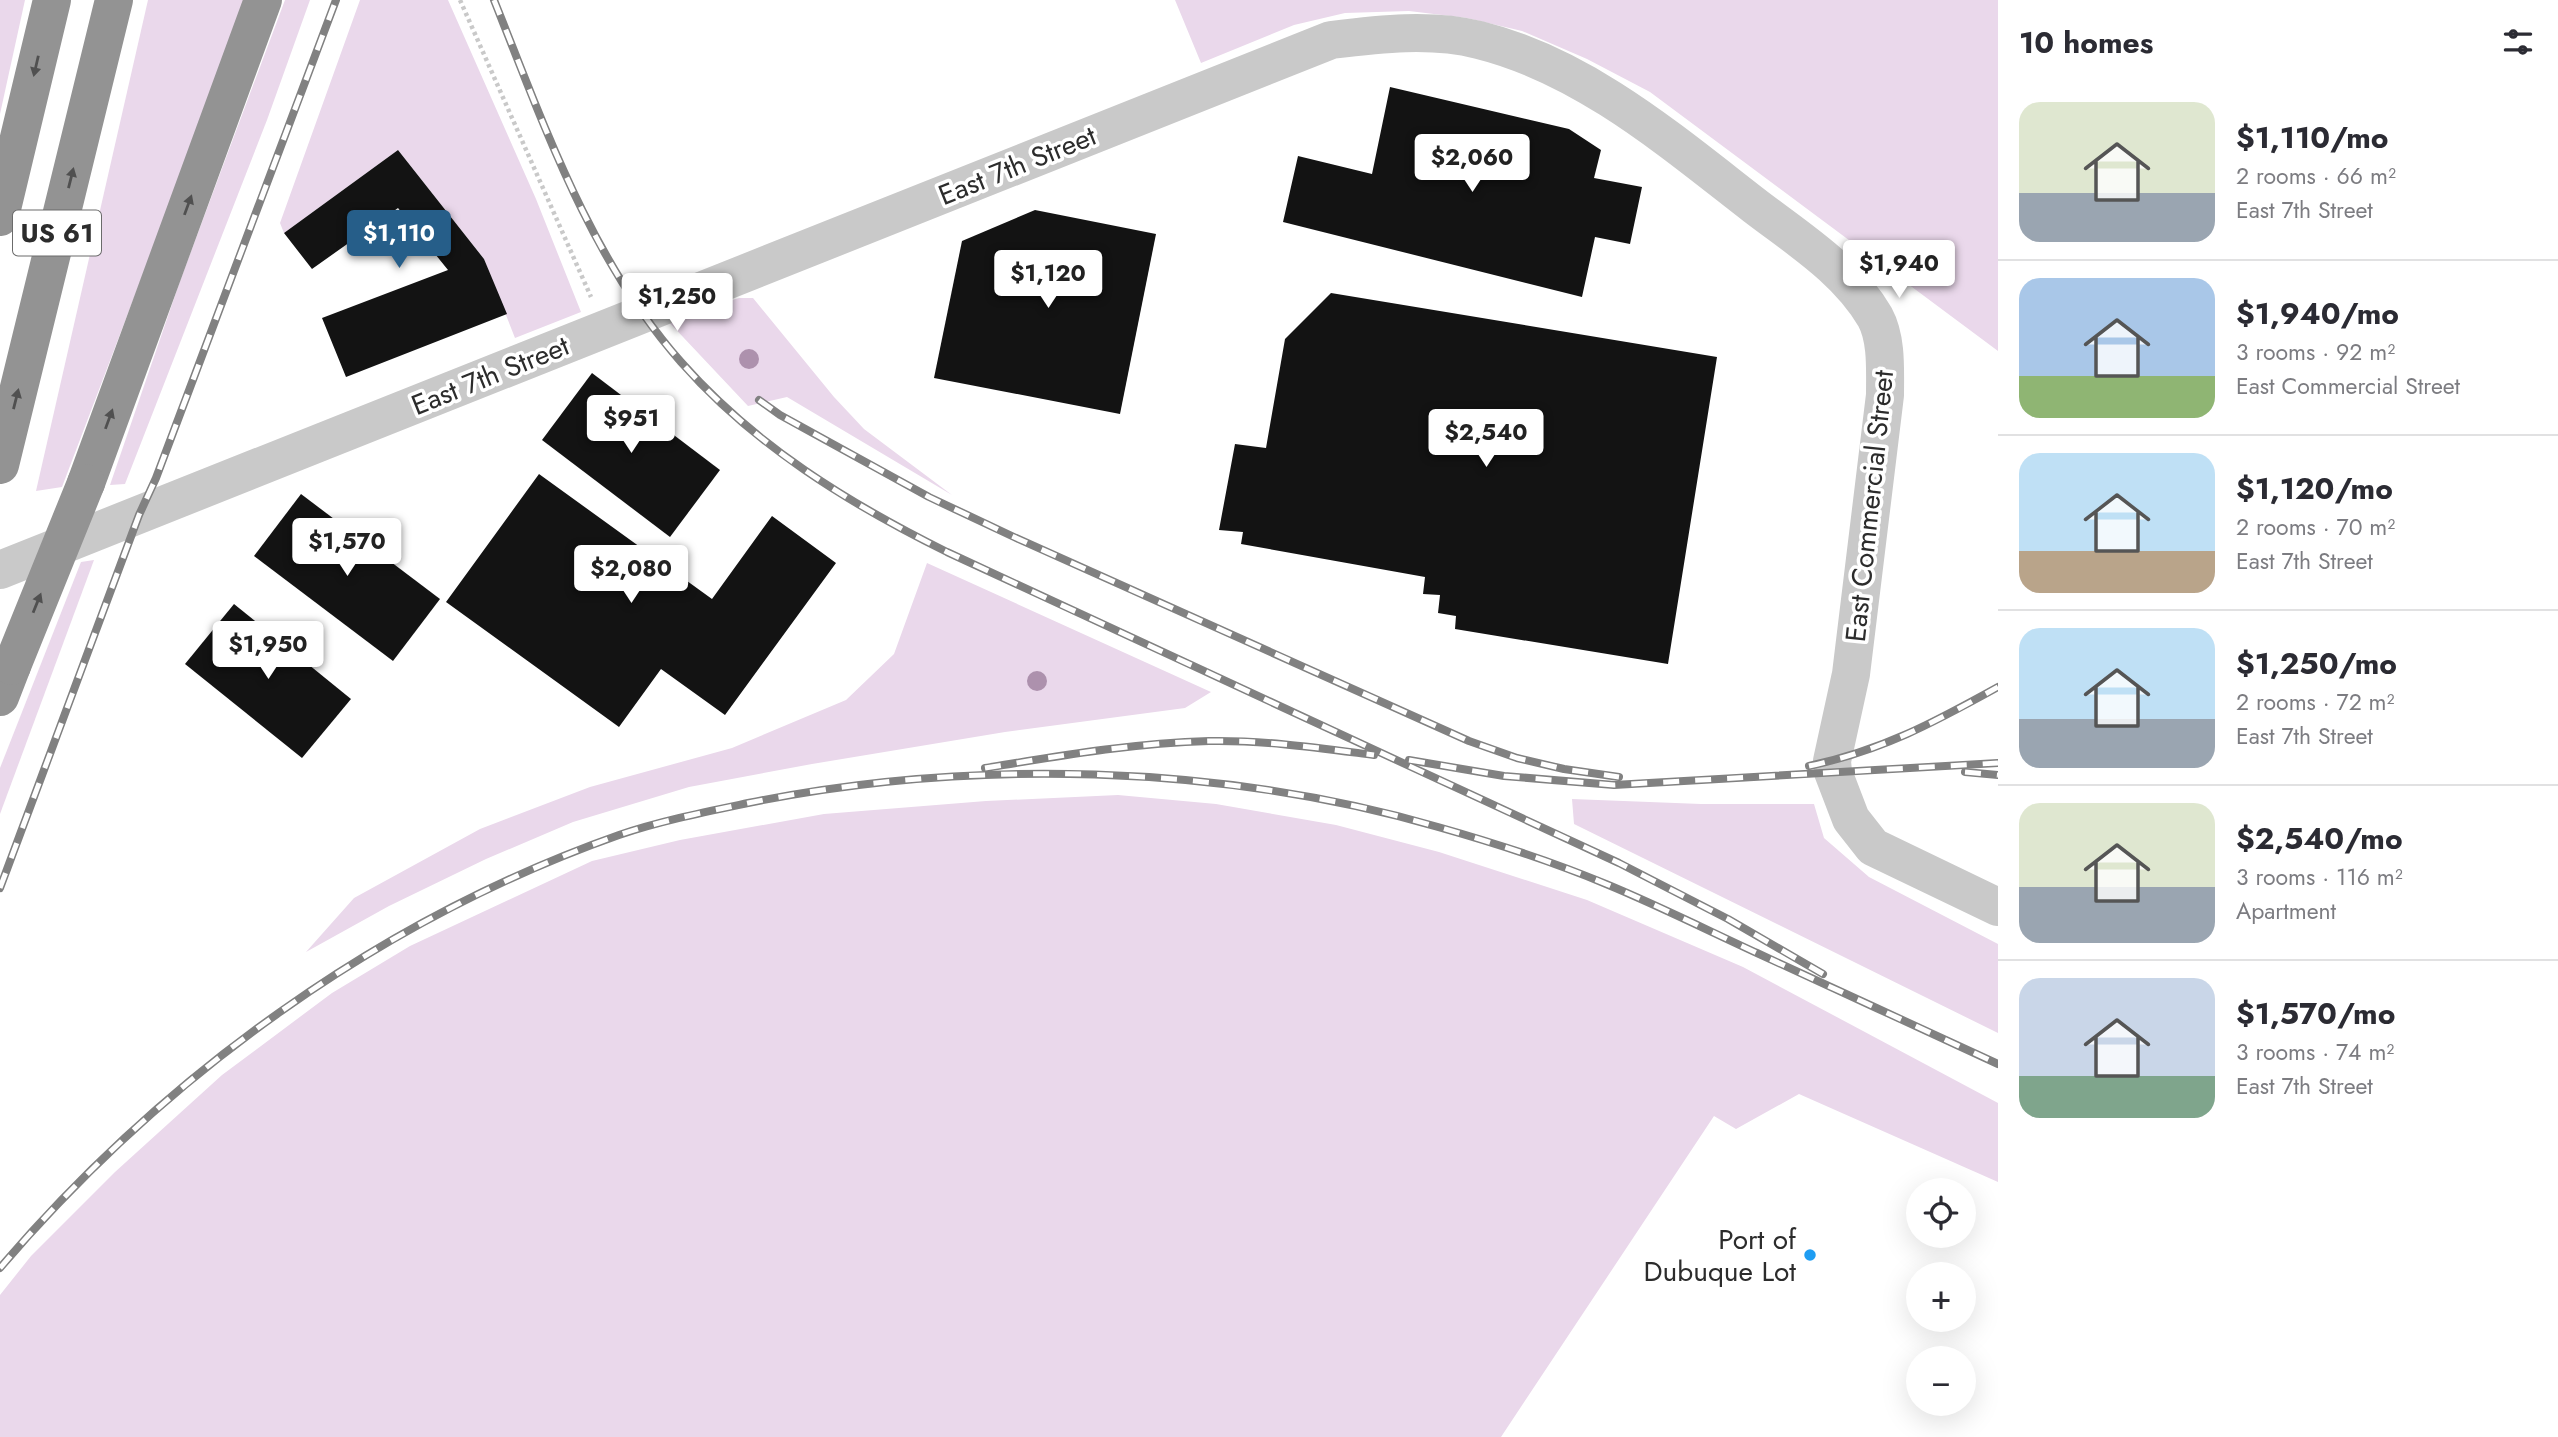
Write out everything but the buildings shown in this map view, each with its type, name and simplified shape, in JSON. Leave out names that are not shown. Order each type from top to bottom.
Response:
[{"type":"highway","name":"US 61","points":[[0,216],[52,0]]},
{"type":"highway","name":"US 61","points":[[0,465],[114,0]]},
{"type":"highway","points":[[6,682],[86,483],[263,0]]},
{"type":"street","name":"East Commercial Street","points":[[1331,40],[1385,34],[1426,34],[1478,40],[1540,60],[1607,97],[1682,150],[1854,285],[1876,320],[1885,354],[1885,395],[1851,674],[1832,761],[1833,772],[1851,819],[1873,847],[1998,907]]},
{"type":"street","name":"East 7th Street","points":[[0,570],[1331,40]]},
{"type":"path","points":[[460,0],[606,330]]},
{"type":"shaded area","points":[[0,0],[25,0],[0,114]]},
{"type":"shaded area","points":[[148,0],[247,0],[62,487],[36,491]]},
{"type":"shaded area","points":[[285,0],[310,0],[267,120],[125,484],[110,485],[180,281]]},
{"type":"shaded area","points":[[360,0],[448,0],[536,199],[581,312],[515,338],[484,259],[398,150],[284,233],[280,223]]},
{"type":"shaded area","points":[[1175,0],[1998,0],[1998,351],[1650,92],[1587,59],[1522,31],[1467,18],[1409,11],[1345,13],[1294,25],[1201,63]]},
{"type":"shaded area","points":[[739,298],[753,298],[834,397],[864,429],[952,495],[787,397],[748,406],[667,320]]},
{"type":"shaded area","points":[[94,560],[0,814],[0,768],[81,562]]},
{"type":"shaded area","points":[[927,563],[1211,692],[1185,708],[1005,732],[689,787],[573,822],[486,859],[389,906],[306,952],[354,898],[480,829],[590,787],[732,748],[846,700],[894,654]]},
{"type":"shaded area","points":[[1118,795],[1216,804],[1336,825],[1439,852],[1587,900],[1743,967],[1998,1103],[1998,1182],[1799,1094],[1736,1129],[1714,1116],[1501,1437],[0,1437],[0,1295],[31,1256],[115,1172],[222,1075],[332,993],[410,946],[592,861],[680,840],[824,814],[986,801]]},
{"type":"shaded area","points":[[1572,799],[1701,804],[1814,804],[1824,838],[1869,877],[1998,944],[1998,1033],[1574,824]]},
{"type":"railway","points":[[0,888],[336,0]]},
{"type":"railway","points":[[494,0],[572,189],[620,280],[681,362],[709,392],[771,446],[839,492],[947,552],[1619,863],[1728,919],[1823,974]]},
{"type":"railway","points":[[759,400],[780,415],[929,497],[1469,741],[1517,758],[1564,769],[1619,777]]},
{"type":"railway","points":[[1809,766],[1861,752],[1907,734],[1998,687]]},
{"type":"railway","points":[[985,768],[1124,747],[1209,741],[1271,743],[1374,755]]},
{"type":"railway","points":[[1409,760],[1504,776],[1614,785],[1998,763]]},
{"type":"railway","points":[[1965,772],[1998,775]]},
{"type":"railway","points":[[0,1268],[64,1198],[132,1131],[205,1069],[281,1011],[361,958],[445,911],[531,870],[650,825],[748,803],[832,789],[919,779],[1006,774],[1095,774],[1183,780],[1270,790],[1355,806],[1438,827],[1544,860],[1625,892],[1998,1064]]},
{"type":"place","name":"Port of Dubuque Lot","points":[[1810,1255]]}]
